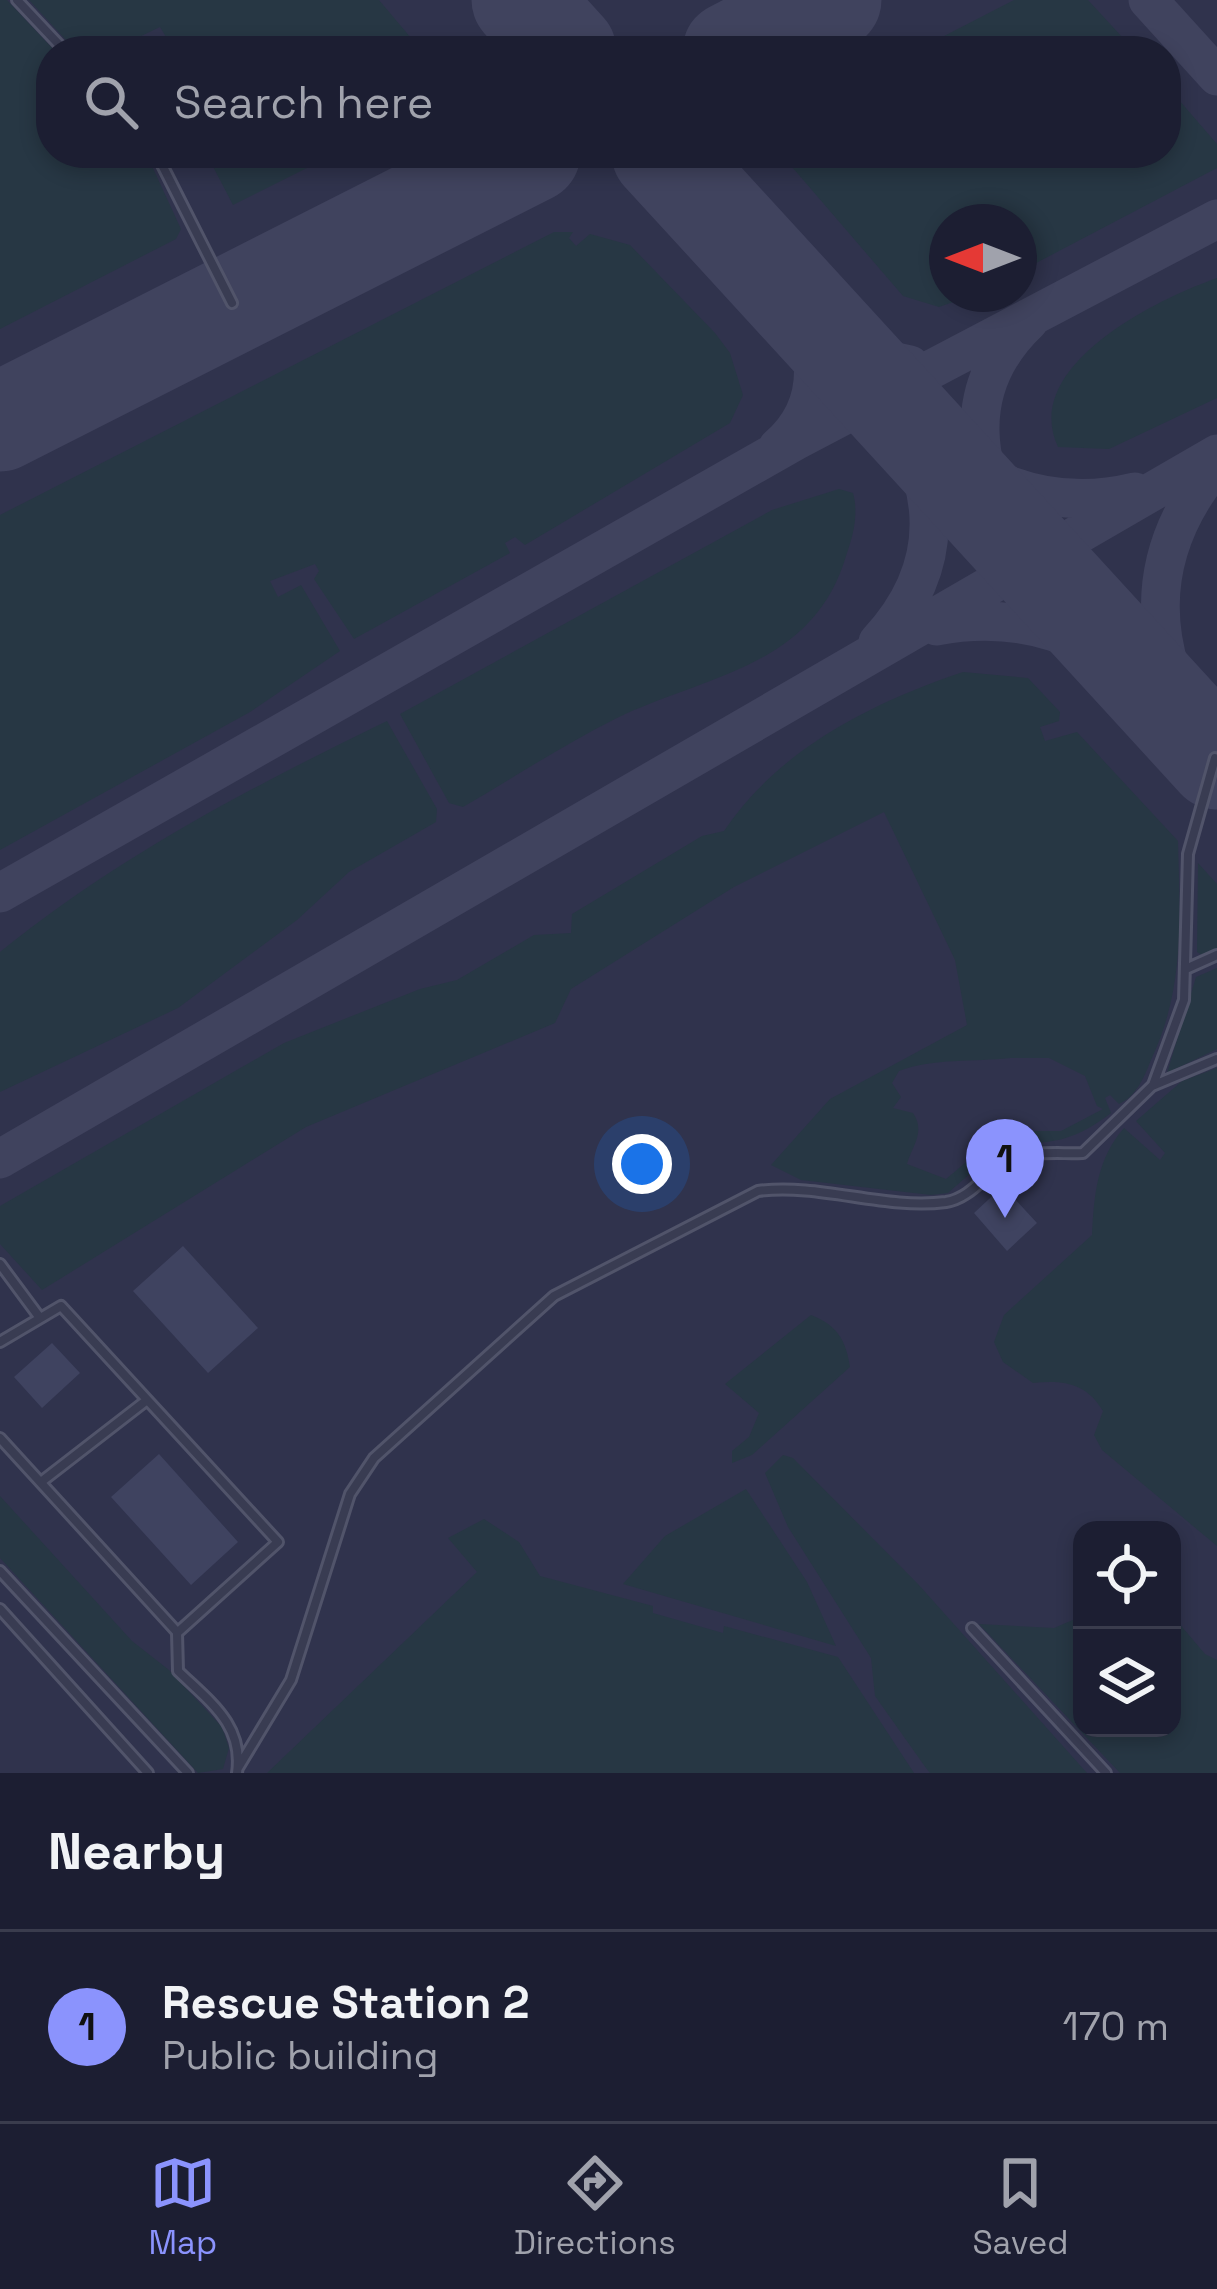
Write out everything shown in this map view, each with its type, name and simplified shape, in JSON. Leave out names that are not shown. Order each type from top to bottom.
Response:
[{"type":"lane","points":[[17,0],[51,36]]},
{"type":"lane","points":[[164,168],[232,303]]},
{"type":"lane","points":[[1152,1087],[1184,1000],[1188,854],[1215,758]]},
{"type":"lane","points":[[1188,968],[1217,956]]},
{"type":"lane","points":[[237,1770],[274,1713],[304,1649],[360,1475],[554,1296],[758,1191],[793,1189],[921,1202],[960,1198],[1004,1163],[1024,1155],[1083,1154],[1152,1087],[1217,1059]]},
{"type":"lane","points":[[0,1264],[40,1318]]},
{"type":"lane","points":[[0,1342],[61,1306],[278,1541],[177,1633]]},
{"type":"lane","points":[[40,1483],[147,1400]]},
{"type":"lane","points":[[0,1438],[177,1633],[178,1671],[230,1722],[239,1745],[237,1770]]},
{"type":"lane","points":[[0,1571],[188,1773]]},
{"type":"lane","points":[[0,1610],[148,1773]]},
{"type":"lane","points":[[972,1628],[1106,1773]]},
{"type":"shaded area","points":[[0,0],[1217,0],[1217,1773],[0,1773]]},
{"type":"shaded area","points":[[0,0],[7,0],[41,36],[36,36],[36,168],[153,168],[181,229],[176,239],[0,329]]},
{"type":"shaded area","points":[[29,0],[379,0],[409,36],[165,36],[160,27],[141,36],[62,36]]},
{"type":"shaded area","points":[[1014,0],[1088,0],[1121,36],[944,36]]},
{"type":"shaded area","points":[[1181,102],[1217,144],[1217,168],[1037,263],[1037,204],[929,204],[929,304],[903,296],[793,168],[1181,168]]},
{"type":"shaded area","points":[[214,168],[307,168],[233,205]]},
{"type":"shaded area","points":[[554,232],[573,232],[569,238],[576,246],[590,234],[630,245],[715,333],[730,353],[743,395],[730,423],[525,545],[515,537],[505,543],[510,553],[354,639],[314,579],[319,571],[315,564],[270,581],[278,597],[301,585],[340,651],[250,712],[0,850],[0,515]]},
{"type":"shaded area","points":[[1217,278],[1217,398],[1109,449],[1058,447],[1051,417],[1058,389],[1076,363],[1130,319]]},
{"type":"shaded area","points":[[839,489],[853,493],[855,501],[846,556],[830,593],[809,623],[782,645],[719,678],[615,719],[463,807],[449,803],[400,714],[772,510]]},
{"type":"shaded area","points":[[963,672],[1028,678],[1060,712],[1059,721],[1040,727],[1045,741],[1077,732],[1178,841],[1178,953],[1170,1006],[1139,1085],[1119,1104],[1110,1095],[1105,1098],[1111,1113],[1098,1123],[1060,1139],[1004,1144],[948,1193],[801,1180],[771,1165],[830,1099],[967,1025],[955,960],[884,812],[734,887],[571,989],[555,1023],[306,1127],[42,1290],[0,1244],[0,1206],[284,1043],[420,989],[457,980],[534,935],[571,933],[572,914],[702,836],[724,831],[772,776],[830,732],[895,698]],"holes":[[[1049,1058],[1085,1076],[1097,1106],[1103,1109],[1061,1131],[1003,1131],[946,1179],[907,1164],[918,1126],[913,1113],[893,1108],[901,1097],[892,1083],[899,1071],[940,1062]]]},
{"type":"shaded area","points":[[387,721],[437,809],[436,822],[349,872],[297,920],[178,1008],[0,1092],[0,952],[92,885],[187,825]]},
{"type":"shaded area","points":[[1198,863],[1217,884],[1217,948],[1202,955],[1197,952]]},
{"type":"shaded area","points":[[1217,968],[1217,1049],[1167,1073],[1196,977]]},
{"type":"shaded area","points":[[1217,1068],[1217,1546],[1102,1450],[1094,1435],[1103,1411],[1089,1394],[1064,1383],[1033,1383],[1003,1362],[994,1342],[1004,1315],[1092,1235],[1103,1165],[1124,1128],[1160,1160],[1165,1153],[1136,1121],[1182,1081]]},
{"type":"shaded area","points":[[811,1315],[839,1335],[850,1367],[752,1455],[732,1463],[732,1451],[749,1437],[759,1413],[725,1384]]},
{"type":"shaded area","points":[[783,1455],[793,1458],[918,1584],[1087,1773],[930,1773],[875,1696],[871,1658],[788,1527],[765,1473]]},
{"type":"shaded area","points":[[746,1489],[807,1582],[836,1646],[623,1584],[665,1536]]},
{"type":"shaded area","points":[[0,1496],[132,1641],[169,1670],[222,1727],[229,1748],[223,1769],[198,1773],[0,1558]]},
{"type":"shaded area","points":[[484,1519],[519,1542],[540,1576],[653,1606],[653,1613],[723,1633],[724,1626],[838,1657],[914,1773],[267,1773],[477,1572],[448,1538]]},
{"type":"shaded area","points":[[1073,1620],[1073,1723],[979,1624],[1054,1628]]},
{"type":"shaded area","points":[[1181,1626],[1205,1654],[1217,1660],[1217,1773],[1120,1773],[1086,1737],[1181,1737]]},
{"type":"building","points":[[1003,1186],[1037,1223],[1007,1251],[974,1213]]},
{"type":"building","points":[[183,1246],[258,1328],[208,1373],[133,1291]]},
{"type":"building","points":[[52,1343],[80,1373],[42,1408],[14,1377]]},
{"type":"building","points":[[159,1454],[238,1542],[191,1585],[111,1497]]},
{"type":"taxiway","points":[[1148,0],[1181,36]]},
{"type":"taxiway","points":[[1181,36],[1217,76]]},
{"type":"taxiway","points":[[0,893],[795,441],[1217,219]]},
{"type":"taxiway","points":[[778,447],[805,411],[813,371],[806,330],[786,290]]},
{"type":"taxiway","points":[[806,312],[860,354],[910,365]]},
{"type":"taxiway","points":[[1021,545],[992,489],[980,431],[991,374],[1029,321]]},
{"type":"taxiway","points":[[867,378],[909,443],[928,509],[928,542],[920,576],[904,609],[878,642]]},
{"type":"taxiway","points":[[906,419],[957,459],[1012,486],[1070,498],[1135,492]]},
{"type":"taxiway","points":[[0,1159],[1217,454]]},
{"type":"taxiway","points":[[1215,758],[1175,684],[1160,610],[1173,536],[1217,464]]},
{"type":"taxiway","points":[[936,626],[997,622],[1053,632],[1105,656],[1155,693]]},
{"type":"runway","points":[[521,0],[553,36]]},
{"type":"runway","points":[[761,36],[832,0]]},
{"type":"runway","points":[[0,422],[501,168]]},
{"type":"runway","points":[[675,168],[1217,760]]},
{"type":"place","name":"Rescue Station 2","points":[[1005,1218]]}]
